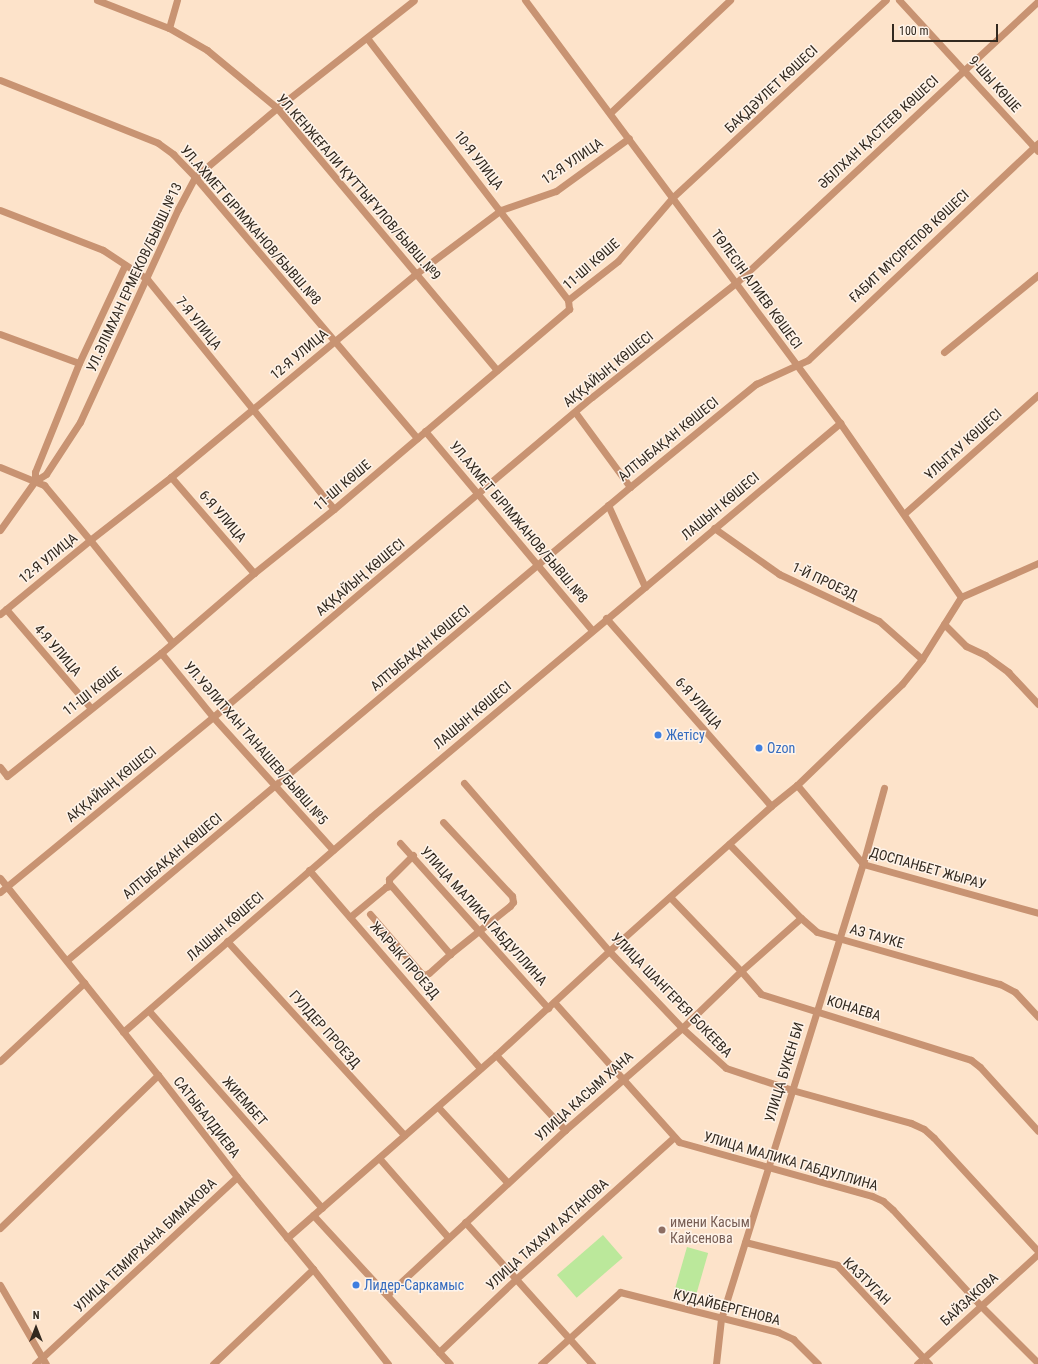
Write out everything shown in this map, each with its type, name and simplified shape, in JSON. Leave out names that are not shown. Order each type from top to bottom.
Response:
[{"type":"street","name":"УЛ.КЕНЖЕҒАЛИ ҚҰТТЫҒҰЛОВ/БЫВШ.№9","points":[[97,0],[169,28],[207,50],[277,108],[497,370]]},
{"type":"street","points":[[169,28],[177,0]]},
{"type":"street","name":"УЛ.ӘЛІМХАН ЕРМЕКОВ/БЫВШ.№13","points":[[0,530],[35,481],[46,474],[80,422],[178,209],[195,177],[277,108],[414,0]]},
{"type":"street","name":"ТӨЛЕСІН АЛИЕВ КӨШЕСІ","points":[[525,0],[737,282],[840,423],[905,513],[961,597]]},
{"type":"street","points":[[610,112],[730,0]]},
{"type":"street","name":"БАҚДӘУЛЕТ КӨШЕСI","points":[[673,197],[886,0]]},
{"type":"street","name":"9-ШЫ КӨШЕ","points":[[899,0],[1037,147]]},
{"type":"street","name":"ӘБІЛХАН ҚАСТЕЕВ КӨШЕСI","points":[[737,282],[1038,1]]},
{"type":"street","name":"10-Я УЛИЦА","points":[[367,38],[501,210],[568,300]]},
{"type":"street","name":"УЛ.АХМЕТ БІРІМЖАНОВ/БЫВШ.№8","points":[[0,80],[158,143],[173,154],[195,177],[417,438]]},
{"type":"street","name":"12-Я УЛИЦА","points":[[3,612],[90,540],[171,477],[417,273],[501,210],[556,191],[629,138]]},
{"type":"street","name":"ҒАБИТ МҮСІРЕПОВ КӨШЕСI","points":[[796,364],[808,360],[1037,147]]},
{"type":"street","name":"11-ШІ КӨШЕ","points":[[0,767],[7,776],[161,653],[254,573],[334,509],[569,309],[568,300],[618,261],[673,197]]},
{"type":"street","name":"7-Я УЛИЦА","points":[[0,210],[103,250],[147,279],[334,509]]},
{"type":"street","name":"УЛ.ӘЛІМХАН ЕРМЕКОВ/БЫВШ.№13","points":[[35,481],[35,472],[79,363],[125,265]]},
{"type":"street","points":[[944,352],[1038,275]]},
{"type":"street","name":"АҚҚАЙЫҢ КӨШЕСІ","points":[[0,892],[213,717],[576,412],[737,282]]},
{"type":"street","points":[[0,334],[79,363]]},
{"type":"street","name":"АЛТЫБАҚАН КӨШЕСІ","points":[[67,960],[630,487],[756,384],[796,364]]},
{"type":"street","name":"ҰЛЫТАУ КӨШЕСI","points":[[905,513],[1038,395]]},
{"type":"street","points":[[576,412],[630,487]]},
{"type":"street","name":"ЛАШЫН КӨШЕСІ","points":[[123,1032],[149,1011],[309,870],[606,618],[840,423]]},
{"type":"street","name":"УЛ.АХМЕТ БІРІМЖАНОВ/БЫВШ.№8","points":[[426,431],[537,566],[592,630]]},
{"type":"street","points":[[0,467],[44,486],[90,540],[172,642]]},
{"type":"street","name":"6-Я УЛИЦА","points":[[171,477],[254,573]]},
{"type":"street","points":[[608,505],[645,587]]},
{"type":"street","name":"1-Й ПРОЕЗД","points":[[714,528],[779,574],[879,621],[922,659]]},
{"type":"street","points":[[288,1238],[404,1135],[438,1107],[609,951],[771,806],[797,785],[902,684],[922,659],[961,597],[1038,563]]},
{"type":"street","name":"4-Я УЛИЦА","points":[[3,612],[91,708]]},
{"type":"street","name":"6-Я УЛИЦА","points":[[606,618],[771,806]]},
{"type":"street","points":[[944,624],[966,646],[984,655],[1008,672],[1038,704]]},
{"type":"street","name":"УЛ.УӘЛИТХАН ТАНАШЕВ/БЫВШ.№5","points":[[161,653],[213,717],[333,850]]},
{"type":"street","name":"УЛИЦА ШАНГЕРЕЯ БОКЕЕВА","points":[[464,783],[609,951],[682,1028],[729,1071],[911,1123],[924,1129],[934,1138],[1038,1253]]},
{"type":"street","name":"ДОСПАНБЕТ ЖЫРАУ","points":[[797,785],[863,864],[1038,913]]},
{"type":"street","name":"УЛИЦА БУКЕН БИ","points":[[716,1364],[721,1319],[863,864],[884,788]]},
{"type":"street","points":[[370,914],[421,973],[429,973],[450,954],[510,906],[513,902],[512,896],[443,822]]},
{"type":"street","name":"УЛИЦА МАЛИКА ГАБДУЛЛИНА","points":[[400,843],[548,1008]]},
{"type":"street","name":"АЗ ТАУКЕ","points":[[729,844],[801,918],[817,932],[1004,986],[1015,992],[1038,1017]]},
{"type":"street","points":[[413,856],[389,879],[390,886],[450,954]]},
{"type":"street","name":"ЖАРЫК ПРОЕЗД","points":[[309,870],[480,1068]]},
{"type":"street","name":"САТЫБАЛДИЕВА","points":[[0,878],[158,1075],[237,1178],[288,1238],[387,1364]]},
{"type":"street","points":[[350,917],[386,887],[390,886]]},
{"type":"street","name":"КОНАЕВА","points":[[670,897],[764,996],[817,1010],[971,1060],[980,1066],[1038,1131]]},
{"type":"street","name":"УЛИЦА КАСЫМ ХАНА","points":[[387,1295],[448,1237],[622,1078],[682,1028],[741,971],[801,918]]},
{"type":"street","name":"ГУЛДЕР ПРОЕЗД","points":[[227,941],[404,1135]]},
{"type":"street","points":[[0,1061],[84,983]]},
{"type":"street","name":"УЛИЦА МАЛИКА ГАБДУЛЛИНА","points":[[554,1002],[674,1137],[682,1143],[872,1196],[883,1201],[981,1306],[1038,1363]]},
{"type":"street","name":"ЖИЕМБЕТ","points":[[149,1011],[322,1208]]},
{"type":"street","points":[[496,1055],[565,1130]]},
{"type":"street","points":[[0,1228],[158,1075]]},
{"type":"street","points":[[438,1107],[508,1182]]},
{"type":"street","name":"УЛИЦА ТАХАУИ АХТАНОВА","points":[[439,1352],[516,1279],[674,1137]]},
{"type":"street","points":[[379,1158],[448,1237]]},
{"type":"street","name":"УЛИЦА ТЕМИРХАНА БИМАКОВА","points":[[35,1364],[44,1361],[237,1178]]},
{"type":"street","points":[[313,1216],[450,1364]]},
{"type":"street","points":[[465,1222],[592,1364]]},
{"type":"street","name":"КАЗТУГАН","points":[[746,1242],[837,1266],[928,1364]]},
{"type":"street","name":"БАЙЗАКОВА","points":[[917,1364],[1038,1253]]},
{"type":"street","points":[[213,1364],[313,1269]]},
{"type":"street","points":[[0,1285],[44,1361]]},
{"type":"street","name":"КУДАЙБЕРГЕНОВА","points":[[569,1338],[620,1292],[721,1319],[778,1332],[793,1339],[818,1364]]},
{"type":"street","points":[[541,1364],[569,1338]]},
{"type":"green space","points":[[603,1235],[623,1258],[577,1298],[557,1275]]},
{"type":"green space","points":[[687,1247],[708,1253],[696,1295],[675,1289]]},
{"type":"place","name":"Жетісу","points":[[658,735]]},
{"type":"place","name":"Ozon","points":[[759,748]]},
{"type":"place","name":"имени Касым Кайсенова","points":[[662,1230]]},
{"type":"place","name":"Лидер-Саркамыс","points":[[356,1285]]}]
